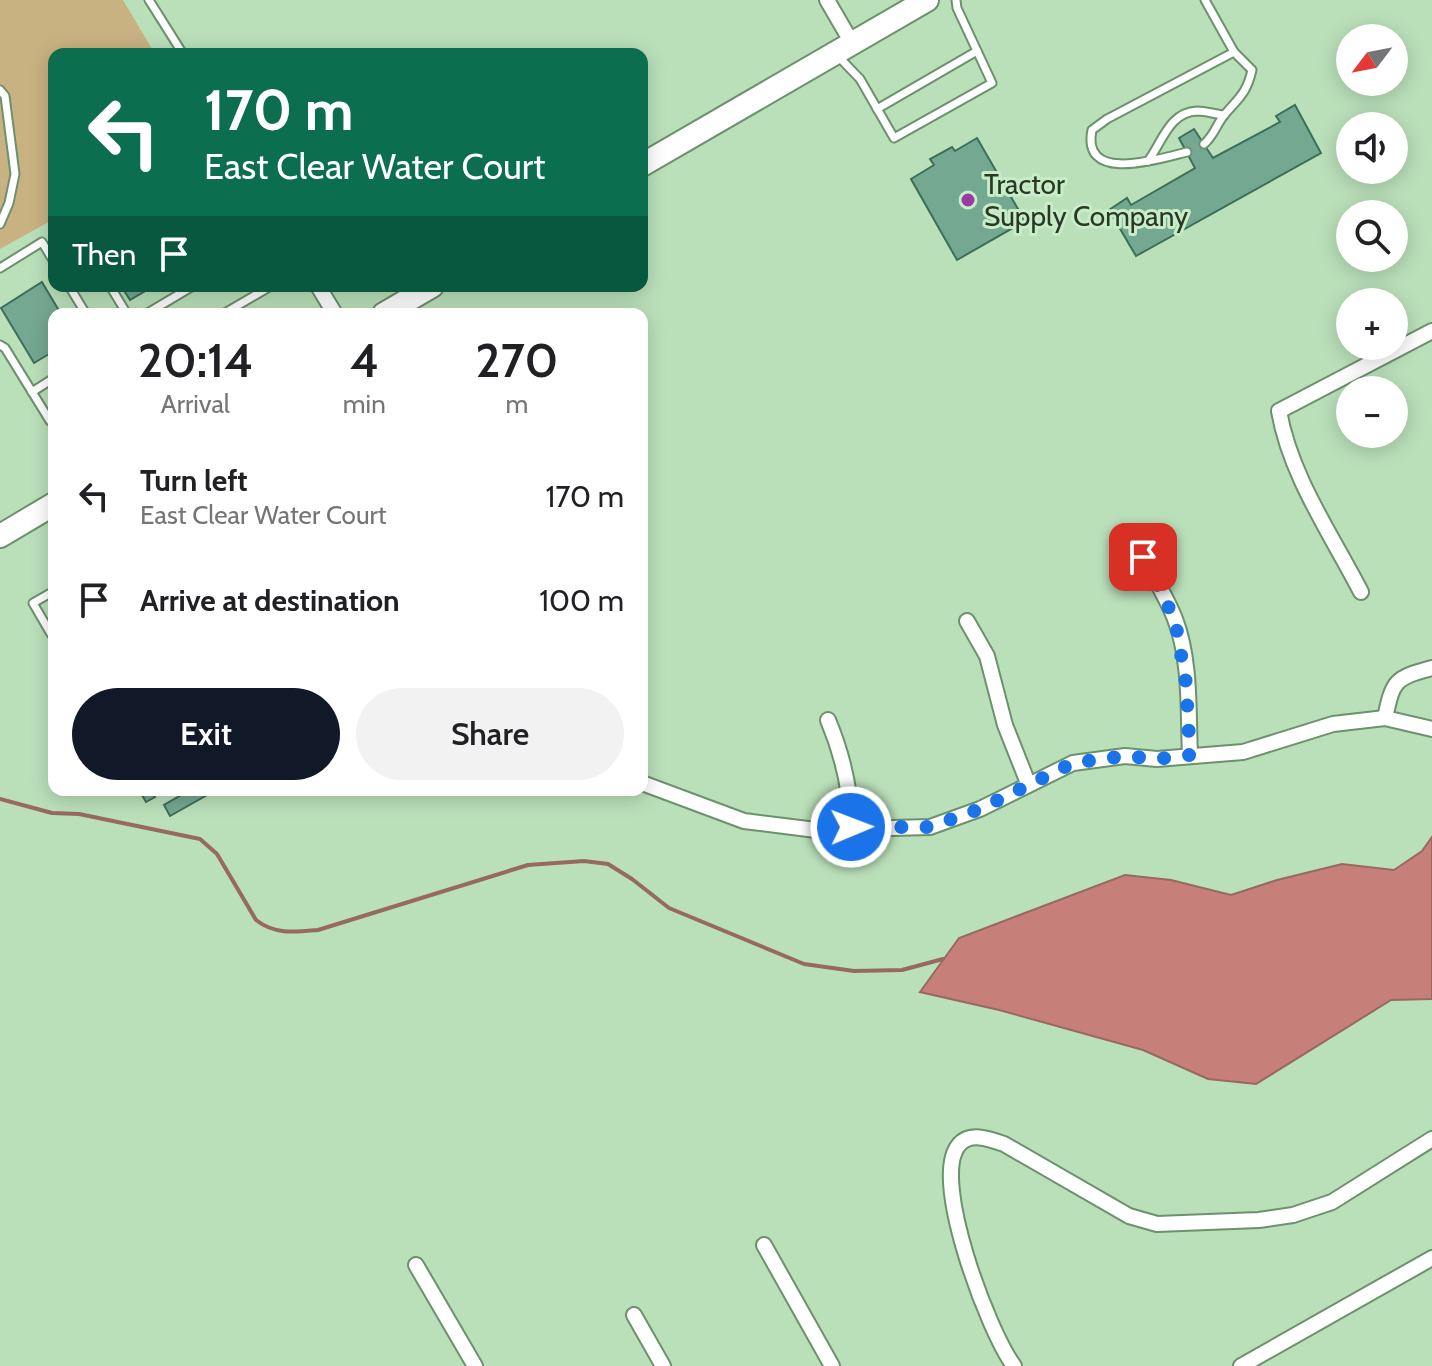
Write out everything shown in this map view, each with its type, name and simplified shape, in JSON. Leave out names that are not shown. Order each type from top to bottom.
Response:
[{"type":"main road","points":[[648,162],[927,0]]},
{"type":"main road","points":[[394,308],[422,292]]},
{"type":"main road","points":[[0,536],[48,508]]},
{"type":"street","points":[[827,0],[844,48]]},
{"type":"street","points":[[1361,592],[1299,473],[1284,439],[1279,411],[1432,331]]},
{"type":"street","points":[[1143,557],[1175,620],[1186,683],[1190,755]]},
{"type":"street","points":[[967,621],[987,656],[1005,725],[1028,783]]},
{"type":"street","points":[[1385,718],[1390,692],[1402,676],[1432,668]]},
{"type":"street","points":[[648,785],[744,821],[816,830],[930,827],[980,809],[1073,763],[1125,756],[1157,759],[1243,752],[1333,724],[1385,718],[1432,729]]},
{"type":"street","points":[[828,720],[842,754],[851,797],[851,827]]},
{"type":"street","points":[[1014,1366],[1005,1355],[984,1308],[961,1246],[952,1163],[958,1145],[970,1138],[987,1138],[1004,1144],[1129,1216],[1157,1224],[1259,1220],[1315,1209],[1332,1202],[1432,1139]]},
{"type":"street","points":[[764,1245],[832,1366]]},
{"type":"street","points":[[1241,1366],[1432,1258]]},
{"type":"street","points":[[416,1265],[475,1366]]},
{"type":"street","points":[[634,1315],[663,1366]]},
{"type":"lane","points":[[149,0],[179,48]]},
{"type":"lane","points":[[844,48],[894,138],[992,83],[956,0]]},
{"type":"lane","points":[[1204,144],[1247,89],[1252,70],[1234,52],[1205,0]]},
{"type":"lane","points":[[877,109],[977,51]]},
{"type":"lane","points":[[1187,152],[1110,165],[1096,157],[1090,142],[1092,130],[1107,119],[1234,52]]},
{"type":"lane","points":[[0,90],[5,96],[15,174],[9,203],[0,224]]},
{"type":"lane","points":[[1148,161],[1165,130],[1177,119],[1189,112],[1224,115]]},
{"type":"lane","points":[[0,268],[42,242],[48,252]]},
{"type":"lane","points":[[156,308],[183,292]]},
{"type":"lane","points":[[233,308],[261,292]]},
{"type":"lane","points":[[0,345],[5,348],[48,418]]},
{"type":"lane","points":[[32,392],[48,382]]},
{"type":"lane","points":[[48,594],[33,603],[48,629]]},
{"type":"shaded area","points":[[0,0],[123,0],[151,48],[48,48],[48,222],[0,249]]},
{"type":"shaded area","points":[[1432,837],[1432,999],[1391,1000],[1256,1084],[1208,1079],[1143,1050],[999,1010],[920,992],[959,938],[1125,875],[1171,880],[1231,895],[1342,864],[1394,870],[1422,851]]},
{"type":"building","points":[[1295,105],[1321,153],[1136,256],[1109,210],[1127,198],[1131,205],[1195,168],[1179,138],[1194,129],[1213,158],[1280,122],[1276,116]]},
{"type":"building","name":"Tractor Supply Company","points":[[977,138],[1025,221],[957,260],[911,179],[934,165],[930,159],[952,147],[955,151]]},
{"type":"building","points":[[42,282],[57,308],[48,308],[48,355],[34,363],[1,308]]},
{"type":"building","points":[[125,292],[144,292],[130,300]]},
{"type":"building","points":[[142,796],[155,797],[146,802]]},
{"type":"building","points":[[180,796],[205,796],[170,816],[164,805]]},
{"type":"waterway","points":[[0,799],[52,813],[79,814],[200,839],[217,854],[256,920],[278,930],[318,930],[528,865],[584,861],[608,864],[669,908],[804,964],[854,971],[902,970],[943,959]]},
{"type":"place","name":"Tractor Supply Company","points":[[968,200]]},
{"type":"route","points":[[851,827],[930,827],[980,809],[1073,763],[1125,756],[1157,759],[1190,755],[1181,644],[1175,620],[1143,557]]}]
